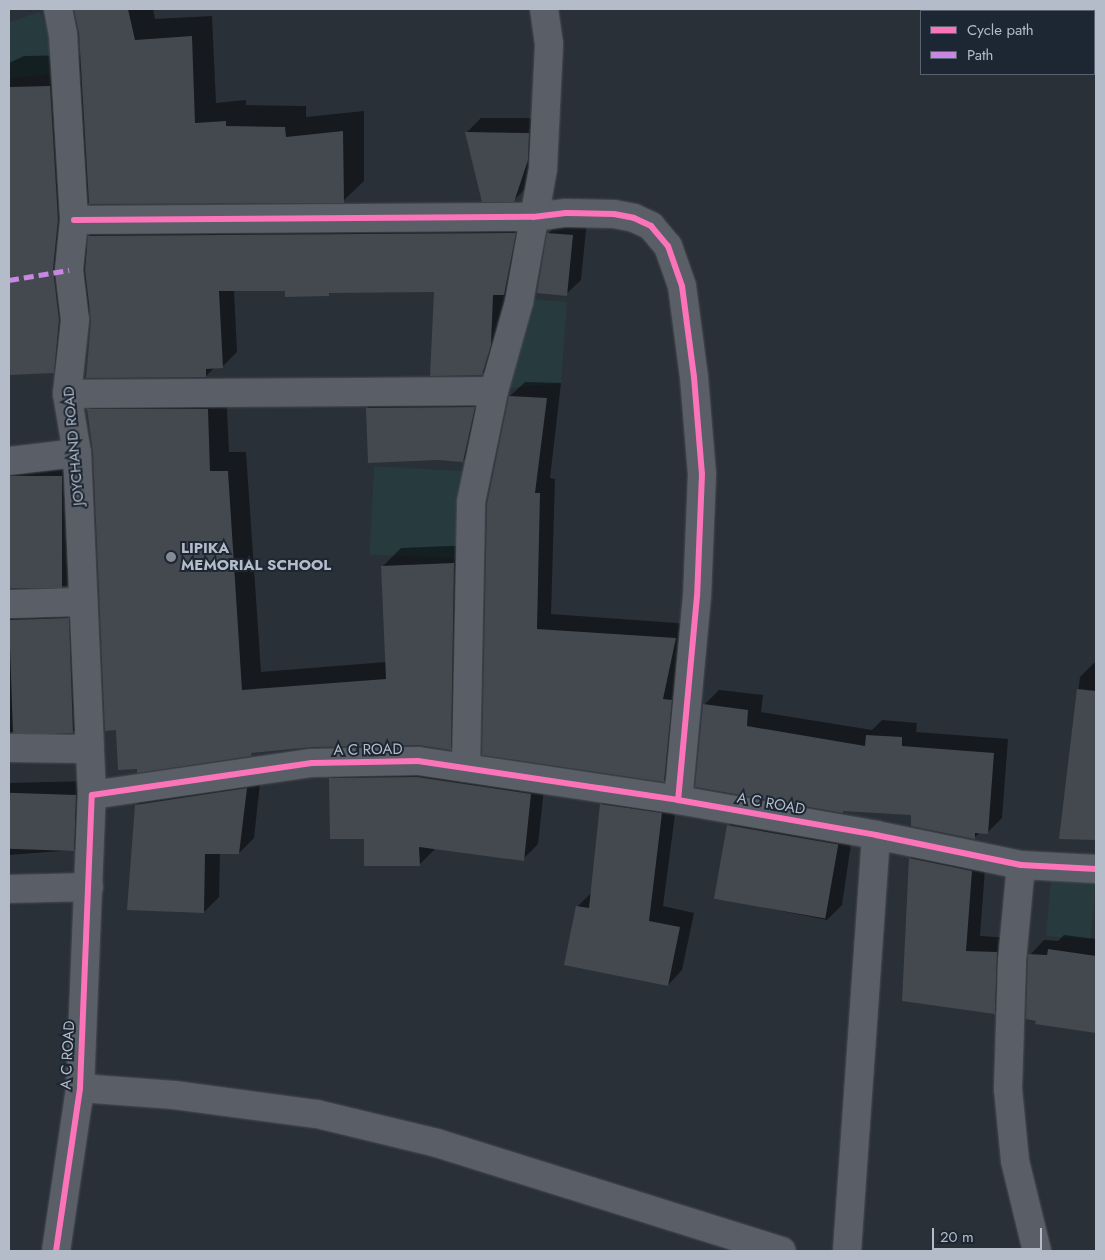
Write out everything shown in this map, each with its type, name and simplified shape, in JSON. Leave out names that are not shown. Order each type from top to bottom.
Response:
[{"type":"street","name":"JOYCHAND ROAD","points":[[58,9],[63,34],[74,220],[69,270],[75,320],[67,394],[77,453],[82,602],[92,795]]},
{"type":"street","points":[[466,768],[470,502],[494,392],[519,302],[543,168],[550,44],[544,9]]},
{"type":"street","points":[[74,220],[533,217],[566,213],[614,214],[634,218],[651,226],[668,246],[682,286],[694,377],[702,474],[697,596],[678,800]]},
{"type":"street","points":[[67,394],[494,392]]},
{"type":"street","points":[[9,461],[77,453]]},
{"type":"street","points":[[9,604],[82,602]]},
{"type":"street","points":[[9,748],[89,749]]},
{"type":"street","name":"A C ROAD","points":[[56,1251],[80,1088],[92,795],[312,763],[418,761],[678,800],[876,835],[1021,865],[1096,869]]},
{"type":"street","points":[[847,1251],[876,835]]},
{"type":"street","points":[[1021,865],[1012,961],[1008,1090],[1015,1161],[1037,1251]]},
{"type":"street","points":[[9,889],[89,888]]},
{"type":"street","points":[[80,1088],[174,1094],[317,1114],[437,1143],[781,1251]]},
{"type":"green space","points":[[40,12],[52,37],[52,74],[9,78],[9,22]]},
{"type":"green space","points":[[529,299],[567,302],[561,384],[507,388]]},
{"type":"green space","points":[[374,466],[463,471],[458,559],[370,554]]},
{"type":"green space","points":[[1051,879],[1096,883],[1091,940],[1046,936]]},
{"type":"building","points":[[74,9],[128,9],[135,40],[192,36],[195,123],[226,121],[226,126],[285,127],[286,137],[343,131],[344,203],[89,204],[79,33]]},
{"type":"building","points":[[50,86],[58,220],[53,269],[59,320],[54,373],[9,375],[9,87]]},
{"type":"building","points":[[465,132],[529,133],[528,160],[514,202],[482,202]]},
{"type":"building","points":[[516,233],[504,295],[493,295],[491,345],[482,375],[430,376],[434,292],[329,293],[329,296],[285,297],[285,291],[219,291],[223,368],[206,369],[206,377],[86,378],[91,321],[85,270],[88,236]]},
{"type":"building","points":[[547,233],[573,235],[567,296],[537,293]]},
{"type":"building","points":[[509,396],[547,398],[535,493],[540,493],[537,629],[676,638],[663,699],[672,700],[664,782],[482,755],[487,504]]},
{"type":"building","points":[[475,407],[463,462],[438,460],[368,463],[366,408]]},
{"type":"building","points":[[87,409],[208,409],[210,471],[228,471],[242,690],[386,679],[381,566],[454,563],[451,750],[418,745],[312,747],[252,753],[251,756],[137,773],[137,769],[118,770],[116,730],[105,731],[93,452]]},
{"type":"building","points":[[9,476],[62,476],[62,588],[9,588]]},
{"type":"building","points":[[69,618],[73,733],[13,735],[9,620]]},
{"type":"building","points":[[1077,689],[1096,691],[1096,840],[1059,839]]},
{"type":"building","points":[[703,704],[748,710],[747,726],[865,746],[866,735],[902,737],[902,746],[994,753],[988,834],[975,833],[975,839],[911,826],[911,815],[843,811],[843,813],[695,787]]},
{"type":"building","points":[[417,777],[531,794],[524,861],[419,847],[420,866],[364,866],[364,839],[330,839],[329,778]]},
{"type":"building","points":[[247,788],[239,854],[205,854],[204,913],[127,910],[135,805]]},
{"type":"building","points":[[9,793],[76,795],[74,851],[9,849]]},
{"type":"building","points":[[600,804],[662,813],[649,921],[680,927],[668,986],[564,965],[576,906],[589,908]]},
{"type":"building","points":[[727,825],[838,845],[825,918],[714,899]]},
{"type":"building","points":[[909,858],[972,871],[966,951],[997,952],[995,1014],[902,1001]]},
{"type":"building","points":[[1048,949],[1096,956],[1096,1033],[1035,1024],[1036,1021],[1026,1019],[1028,954],[1047,955]]},
{"type":"marked path","points":[[9,280],[69,270]]},
{"type":"cycle path","points":[[74,220],[533,217],[566,213],[614,214],[634,218],[651,226],[668,246],[682,286],[694,377],[702,474],[697,596],[678,800]]},
{"type":"cycle path","points":[[56,1251],[80,1088],[92,795],[312,763],[418,761],[678,800],[876,835],[1021,865],[1096,869]]},
{"type":"place","name":"LIPIKA MEMORIAL SCHOOL","points":[[171,557]]}]
